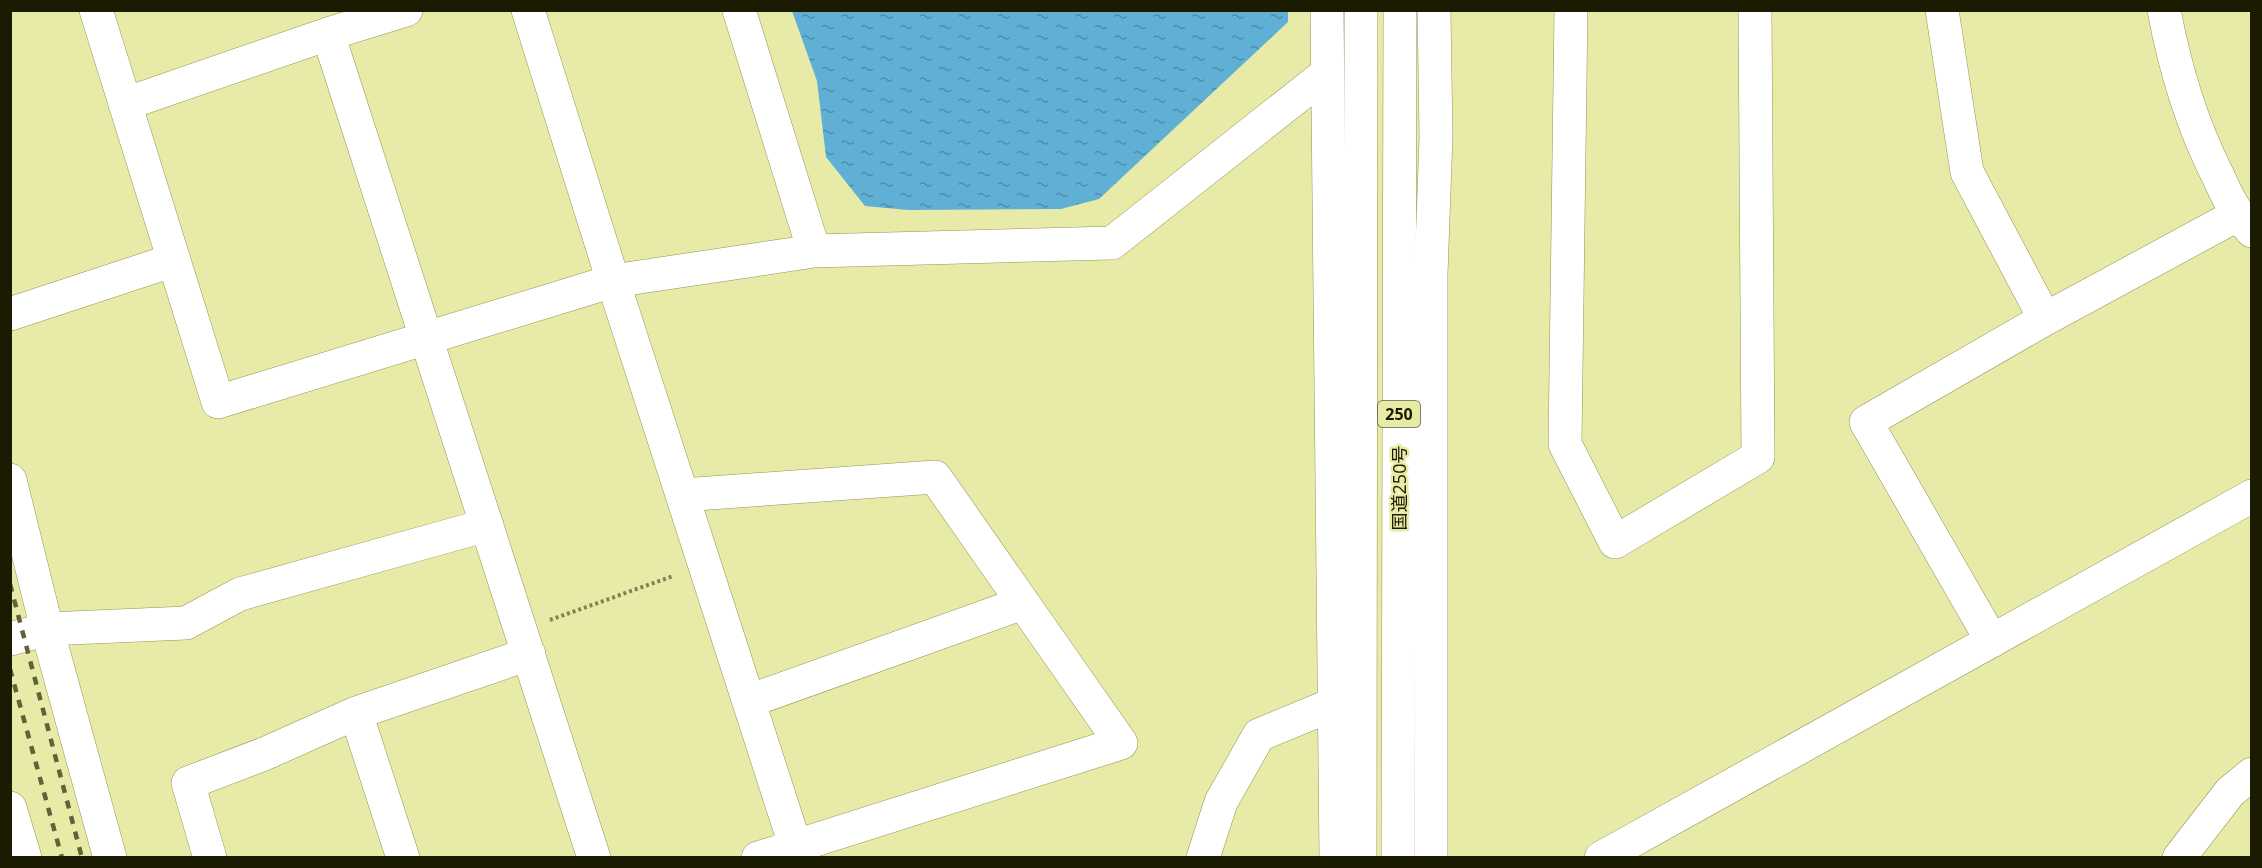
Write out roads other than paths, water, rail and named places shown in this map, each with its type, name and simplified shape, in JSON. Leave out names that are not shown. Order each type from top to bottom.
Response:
[{"type":"main road","points":[[96,10],[218,402],[613,281],[814,252],[1112,243],[1326,74]]},
{"type":"main road","points":[[125,104],[328,34],[406,10]]},
{"type":"main road","points":[[528,10],[795,845]]},
{"type":"main road","points":[[738,10],[814,252]]},
{"type":"main road","points":[[1327,10],[1336,858]]},
{"type":"main road","name":"250","points":[[1359,858],[1361,10]]},
{"type":"main road","name":"国道250号","points":[[1398,858],[1400,10]]},
{"type":"main road","points":[[1431,858],[1431,274],[1436,137],[1434,10]]},
{"type":"main road","points":[[1571,10],[1565,444],[1615,542],[1758,457],[1755,10]]},
{"type":"main road","points":[[1942,10],[1967,172],[2045,319]]},
{"type":"main road","points":[[1992,641],[1866,422],[2045,319],[2244,223],[2204,148],[2174,63],[2164,10]]},
{"type":"main road","points":[[328,34],[594,858]]},
{"type":"main road","points":[[10,314],[174,260]]},
{"type":"main road","points":[[682,495],[935,477],[1121,743],[758,858]]},
{"type":"main road","points":[[10,480],[46,629],[110,858]]},
{"type":"main road","points":[[1601,858],[2252,496]]},
{"type":"main road","points":[[10,639],[46,629],[186,624],[240,594],[487,525]]},
{"type":"main road","points":[[749,701],[1023,603]]},
{"type":"main road","points":[[210,858],[188,783],[264,754],[525,643]]},
{"type":"main road","points":[[1203,858],[1221,802],[1259,735],[1334,704]]},
{"type":"main road","points":[[356,713],[403,858]]},
{"type":"main road","points":[[2179,858],[2230,792],[2252,774]]},
{"type":"main road","points":[[10,808],[25,858]]},
{"type":"water","points":[[1288,10],[1288,22],[1099,199],[1061,209],[908,210],[865,206],[826,157],[817,81],[792,11]]},
{"type":"railway","points":[[10,584],[82,858]]},
{"type":"railway","points":[[10,669],[62,858]]}]
